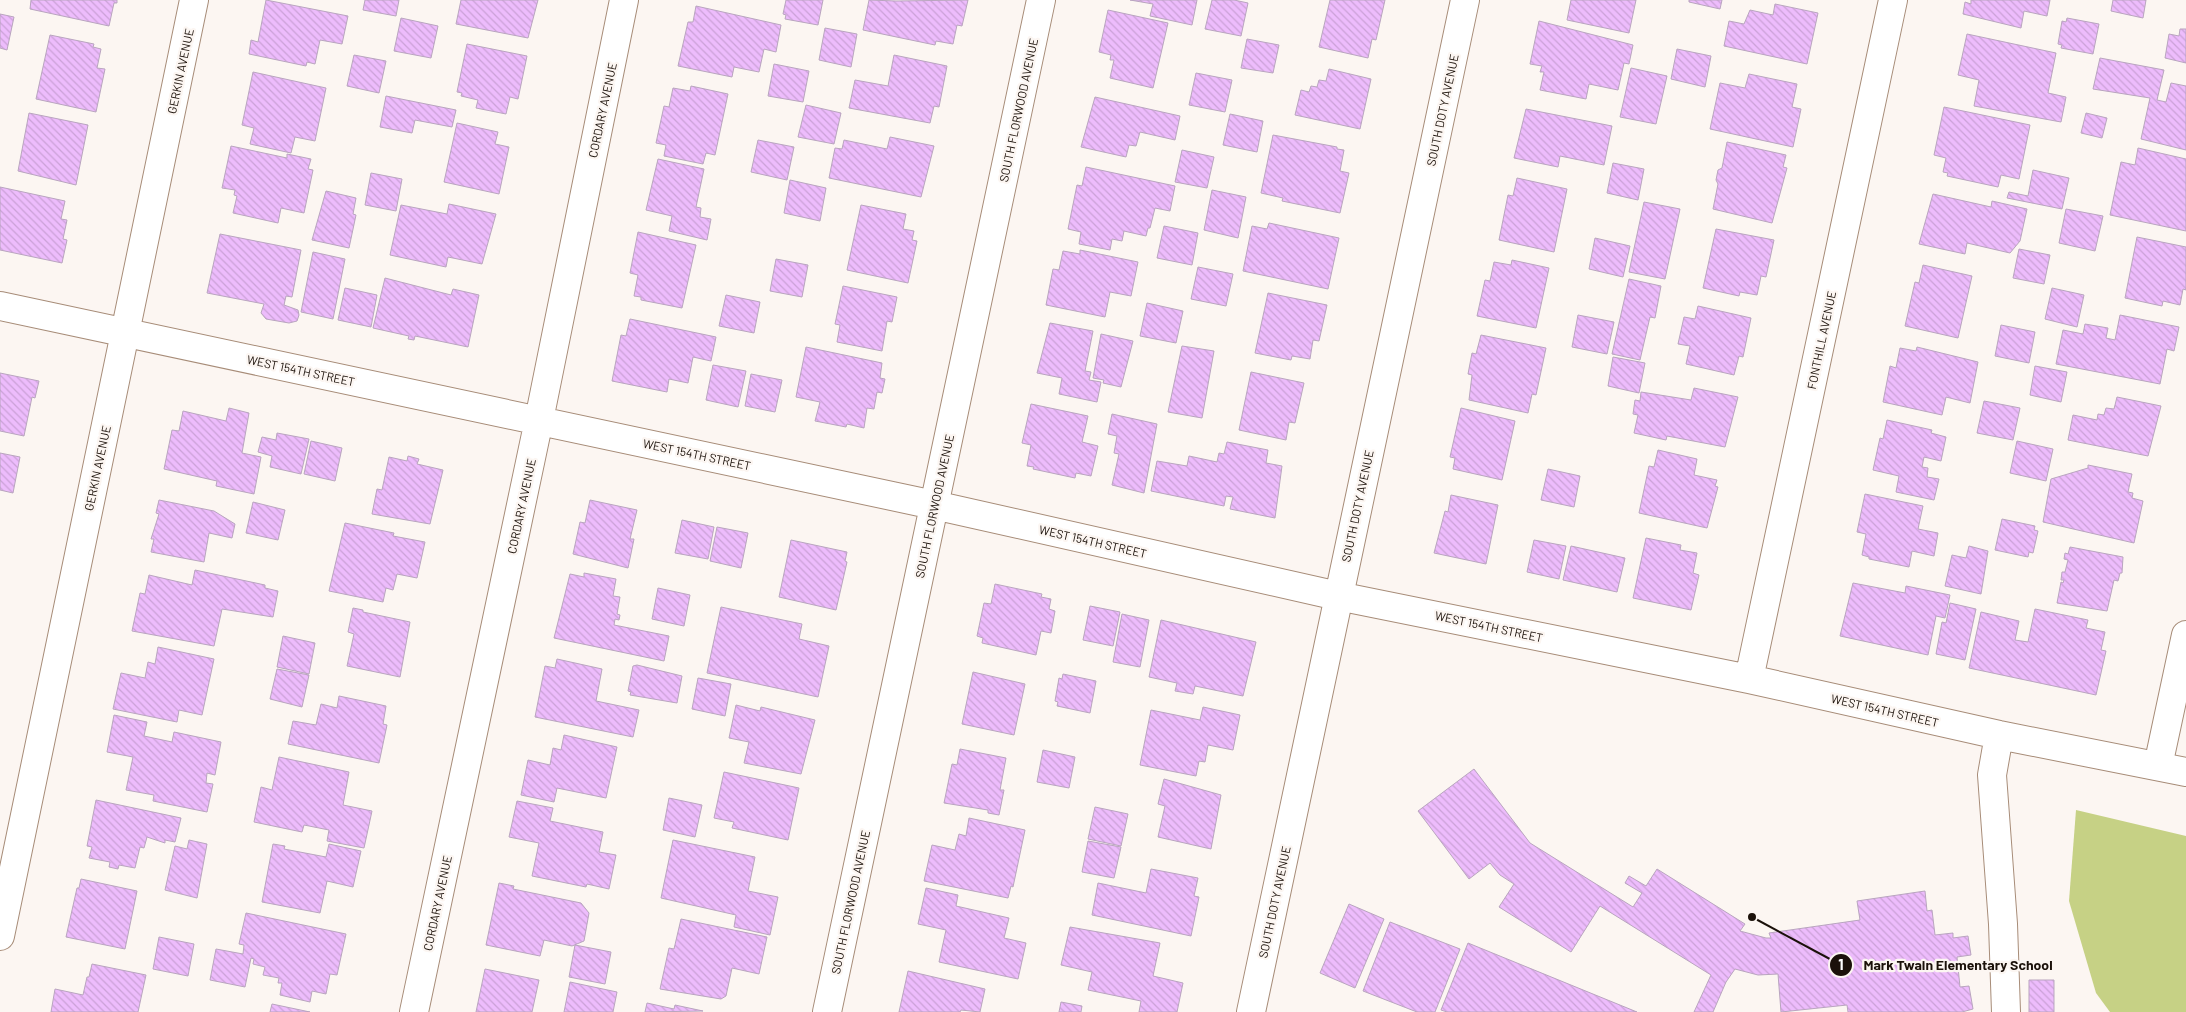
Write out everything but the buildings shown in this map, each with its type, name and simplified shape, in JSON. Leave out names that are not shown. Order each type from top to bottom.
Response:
[{"type":"street","name":"GERKIN AVENUE","points":[[0,936],[194,0]]},
{"type":"street","name":"CORDARY AVENUE","points":[[414,1012],[539,420],[624,0]]},
{"type":"street","name":"SOUTH FLORWOOD AVENUE","points":[[827,1012],[1041,0]]},
{"type":"street","name":"SOUTH DOTY AVENUE","points":[[1251,1012],[1465,0]]},
{"type":"street","name":"FONTHILL AVENUE","points":[[1750,680],[1893,0]]},
{"type":"street","name":"WEST 154TH STREET","points":[[0,306],[934,505],[1338,596],[1750,680],[1999,735],[2186,772]]},
{"type":"street","points":[[2158,766],[2186,635]]},
{"type":"street","points":[[1999,735],[1992,775],[2003,924],[2006,1012]]},
{"type":"green space","points":[[2076,810],[2186,836],[2186,1012],[2110,1012],[2096,993],[2069,901]]},
{"type":"place","name":"Mark Twain Elementary School","points":[[1752,917]]}]
